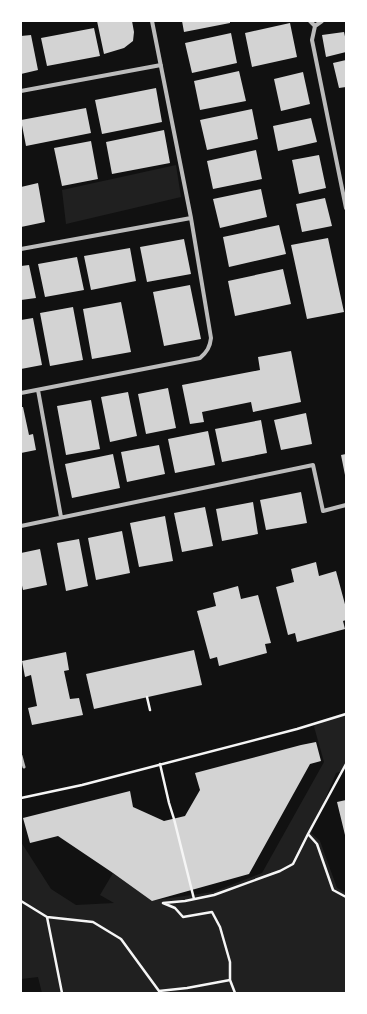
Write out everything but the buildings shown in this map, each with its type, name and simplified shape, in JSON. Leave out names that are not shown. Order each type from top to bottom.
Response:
[{"type":"street","points":[[21,393],[200,358],[210,347],[211,338],[191,218],[152,21]]},
{"type":"street","points":[[310,21],[315,26]]},
{"type":"street","points":[[322,21],[315,26],[312,40],[346,208]]},
{"type":"street","points":[[21,91],[161,65]]},
{"type":"street","points":[[21,249],[191,218]]},
{"type":"street","points":[[38,390],[61,517]]},
{"type":"street","points":[[21,526],[313,465],[323,512],[346,505]]},
{"type":"lane","points":[[21,756],[24,767]]},
{"type":"path","points":[[147,697],[150,710]]},
{"type":"path","points":[[21,798],[82,785],[297,729],[346,714]]},
{"type":"path","points":[[160,764],[194,899]]},
{"type":"path","points":[[235,993],[230,980],[230,962],[220,927],[212,912],[183,917],[175,908],[163,903],[214,896],[280,871],[293,864],[346,764]]},
{"type":"path","points":[[308,834],[317,844],[333,890],[346,897]]},
{"type":"path","points":[[21,901],[47,917],[93,922],[121,939],[159,991],[187,988],[230,980]]},
{"type":"path","points":[[47,917],[62,993]]},
{"type":"shaded area","points":[[176,165],[181,197],[66,224],[62,190]]},
{"type":"shaded area","points":[[346,712],[346,770],[336,773],[311,833],[320,841],[337,888],[346,893],[346,993],[42,993],[38,977],[21,979],[21,842],[51,889],[76,905],[114,903],[100,895],[113,873],[156,900],[213,892],[262,873],[324,762],[313,723]]}]
